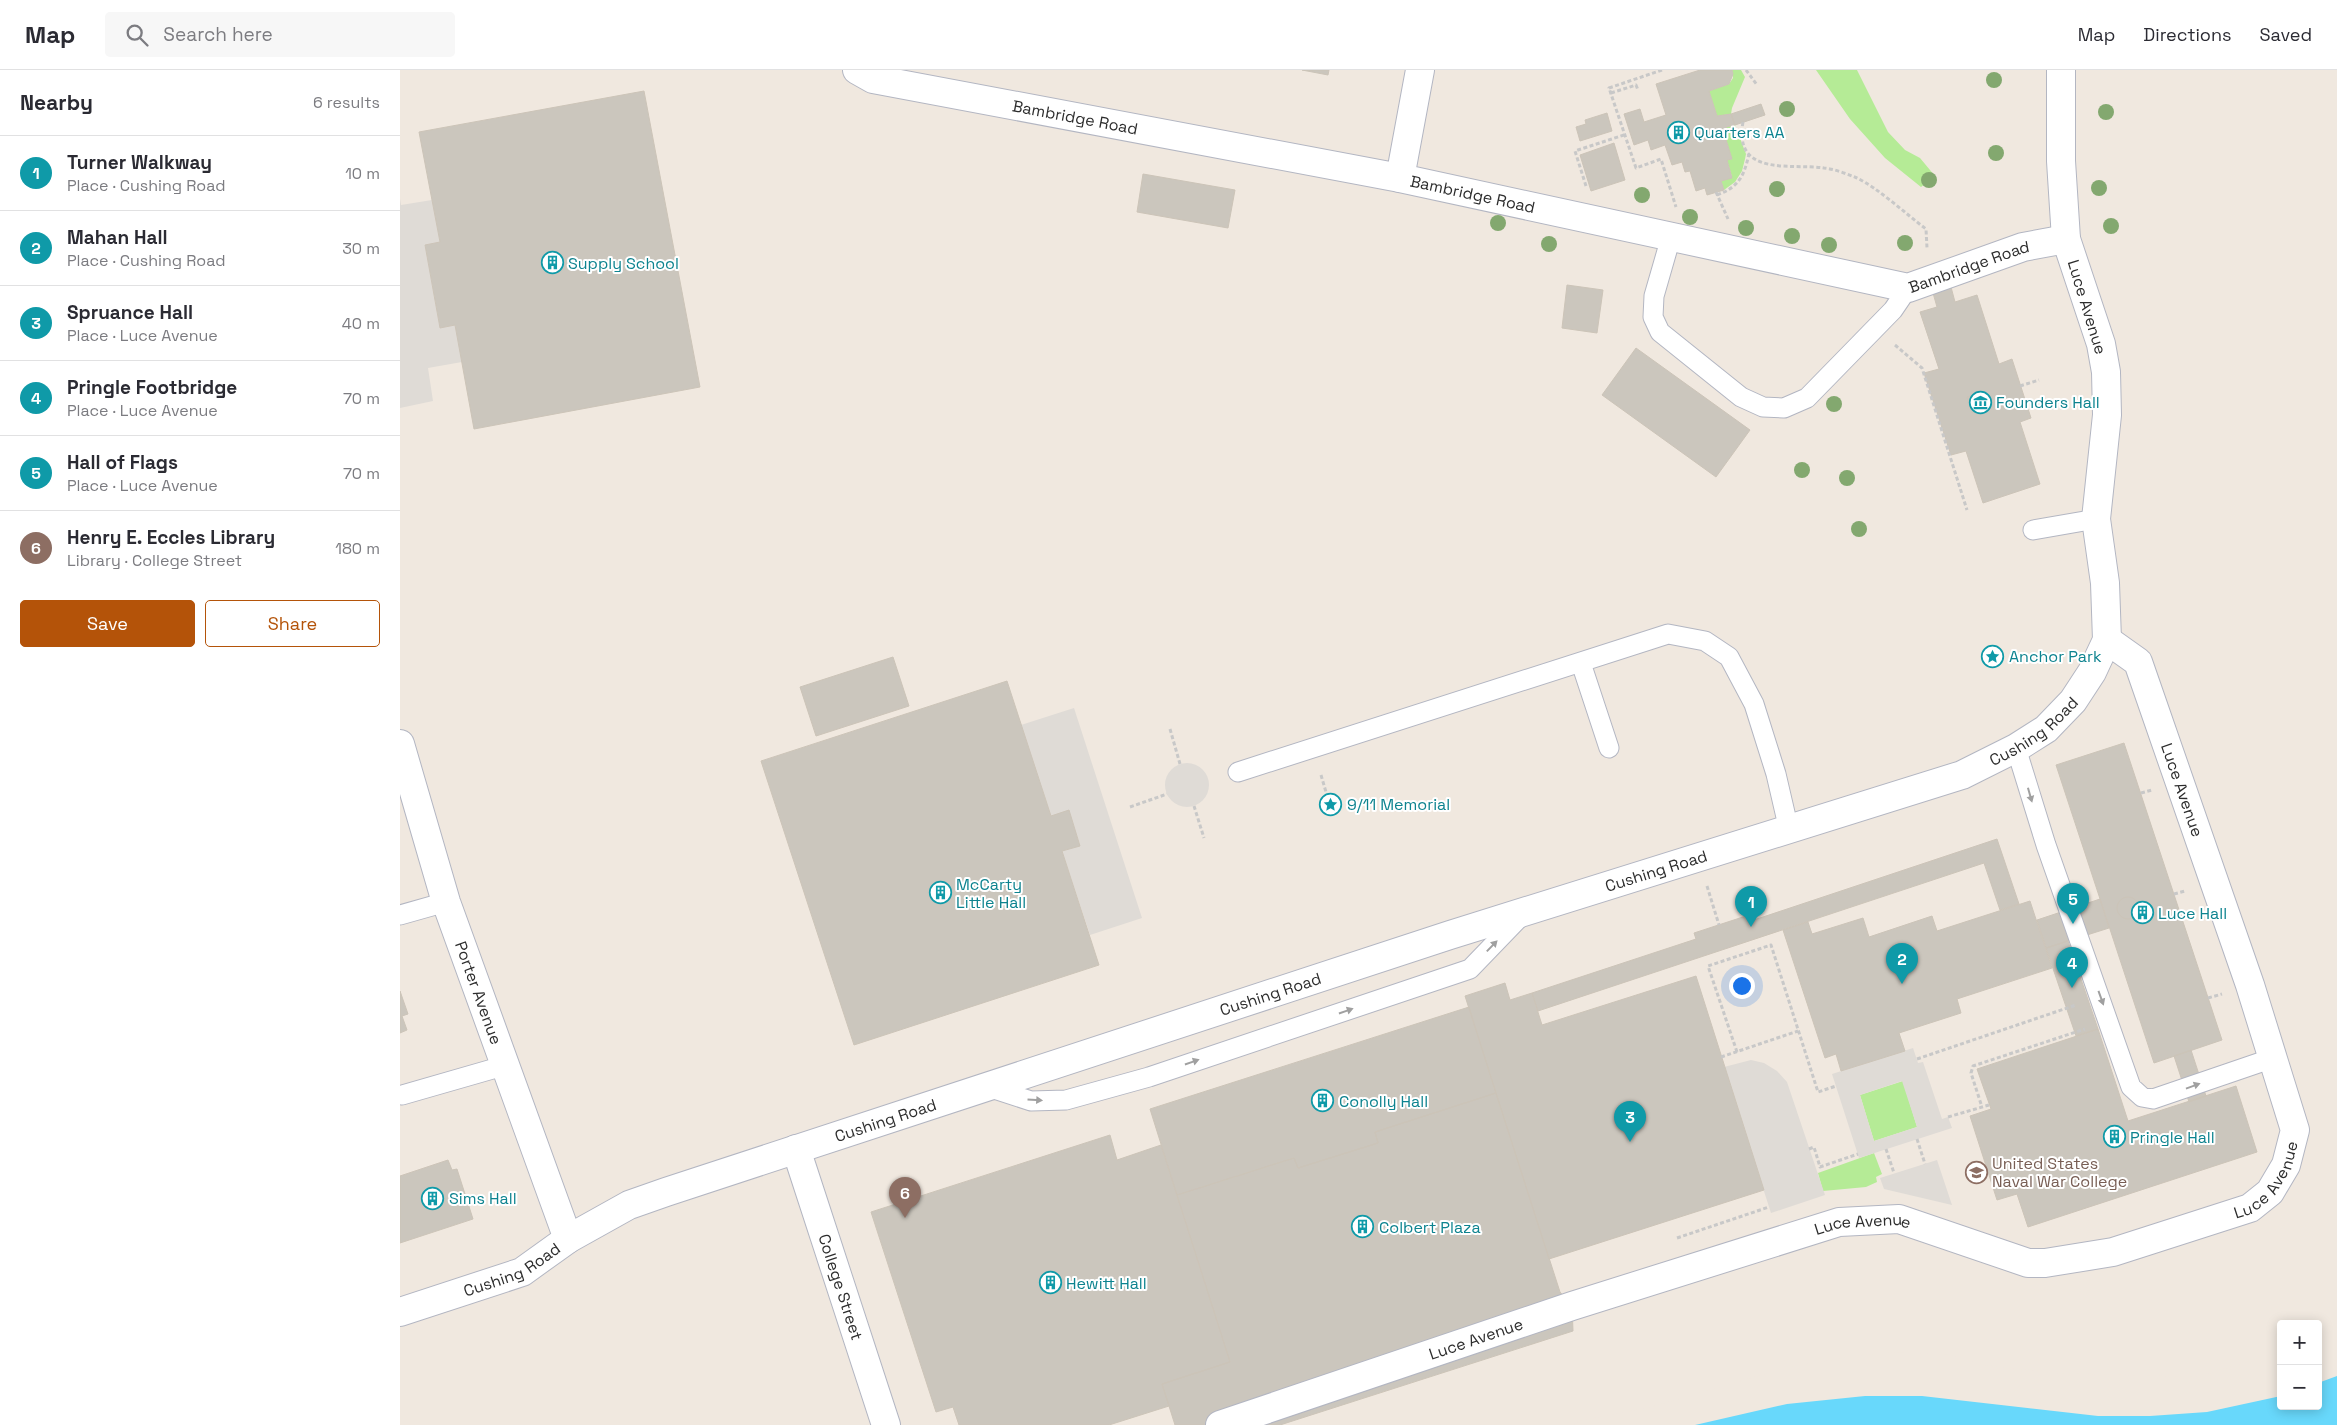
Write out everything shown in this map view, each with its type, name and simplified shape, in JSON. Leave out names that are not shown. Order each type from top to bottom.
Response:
[{"type":"street","points":[[1400,178],[1420,70]]},
{"type":"street","name":"Luce Avenue","points":[[1220,1425],[1572,1306],[1838,1222],[1899,1219],[2028,1263],[2045,1263],[2113,1252],[2250,1208],[2270,1192],[2286,1165],[2295,1130],[2250,985],[2138,662],[2107,640],[2105,583],[2096,519],[2107,416],[2106,372],[2101,344],[2066,239],[2062,179],[2061,70]]},
{"type":"street","name":"Bambridge Road","points":[[865,75],[1400,178],[1675,225],[1908,288],[2023,247],[2066,239]]},
{"type":"street","name":"Cushing Road","points":[[400,1312],[522,1272],[568,1240],[629,1205],[1526,911],[1962,775],[2016,748],[2046,729],[2073,701],[2092,672],[2107,640]]},
{"type":"street","name":"Porter Avenue","points":[[400,744],[446,902],[568,1240]]},
{"type":"street","name":"College Street","points":[[796,1149],[886,1425]]},
{"type":"lane","points":[[1675,225],[1654,296],[1653,317],[1660,332],[1741,397],[1763,407],[1784,408],[1807,398],[1893,310],[1908,288]]},
{"type":"lane","points":[[2033,530],[2096,519]]},
{"type":"lane","points":[[1238,772],[1668,634],[1705,641],[1729,657],[1754,704],[1776,774],[1789,830]]},
{"type":"lane","points":[[1581,663],[1609,748]]},
{"type":"lane","points":[[2016,748],[2046,845],[2101,997],[2131,1087],[2146,1098],[2165,1096],[2273,1058]]},
{"type":"lane","points":[[400,915],[446,902]]},
{"type":"lane","points":[[988,1087],[1031,1101],[1066,1100],[1149,1077],[1470,969],[1526,911]]},
{"type":"lane","points":[[402,1095],[504,1066]]},
{"type":"path","points":[[1662,70],[1609,88],[1636,168],[1661,159],[1675,225]]},
{"type":"path","points":[[1746,70],[1757,85]]},
{"type":"path","points":[[1611,93],[1636,85],[1638,90]]},
{"type":"path","points":[[1731,226],[1716,194],[1737,184],[1746,170],[1749,154],[1741,133],[1742,122]]},
{"type":"path","points":[[1586,192],[1584,178],[1575,151],[1624,135]]},
{"type":"path","points":[[1749,154],[1762,163],[1778,167],[1824,168],[1859,179],[1926,229],[1928,247],[1924,251]]},
{"type":"path","points":[[1889,340],[1922,368],[1967,510]]},
{"type":"path","points":[[2020,386],[2039,380]]},
{"type":"path","points":[[1170,729],[1180,764]]},
{"type":"path","points":[[1321,775],[1326,792]]},
{"type":"path","points":[[1130,807],[1167,794]]},
{"type":"path","points":[[1194,806],[1204,838]]},
{"type":"path","points":[[1706,884],[1719,925]]},
{"type":"path","points":[[1736,1052],[1708,966],[1770,945],[1818,1092],[1836,1086]]},
{"type":"path","points":[[1917,1059],[2101,997]]},
{"type":"path","points":[[1981,1104],[1971,1073],[1973,1066],[2109,1022]]},
{"type":"path","points":[[1721,1057],[1798,1031]]},
{"type":"path","points":[[1948,1117],[1989,1104]]},
{"type":"path","points":[[1917,1139],[1925,1164]]},
{"type":"path","points":[[1809,1149],[1814,1147],[1820,1166],[1858,1154]]},
{"type":"path","points":[[1886,1149],[1894,1174]]},
{"type":"green space","points":[[1732,70],[1741,70],[1745,77],[1731,114],[1717,116],[1709,91],[1729,84],[1733,78]]},
{"type":"green space","points":[[1816,70],[1857,70],[1888,132],[1905,150],[1920,158],[1935,176],[1921,187],[1885,158],[1850,119]]},
{"type":"green space","points":[[1735,125],[1746,154],[1742,171],[1735,182],[1724,190],[1721,181],[1732,177],[1727,160],[1732,159],[1724,133],[1727,132],[1726,127]]},
{"type":"green space","points":[[1903,1081],[1917,1127],[1874,1141],[1860,1095]]},
{"type":"green space","points":[[1874,1153],[1882,1174],[1876,1177],[1877,1182],[1866,1187],[1823,1191],[1818,1173]]},
{"type":"shaded area","points":[[400,199],[401,205],[432,200],[440,242],[425,245],[440,328],[455,325],[462,362],[428,368],[433,401],[400,408]]},
{"type":"shaded area","points":[[1074,708],[1142,918],[1090,935],[1062,851],[1080,845],[1069,811],[1051,816],[1021,725]]},
{"type":"shaded area","points":[[1183,763],[1191,763],[1203,769],[1209,785],[1203,801],[1191,807],[1183,807],[1171,801],[1165,789],[1165,781],[1171,769]]},
{"type":"shaded area","points":[[1913,1048],[1918,1063],[1923,1062],[1942,1119],[1948,1117],[1952,1128],[1859,1158],[1832,1074]],"holes":[[[1902,1081],[1917,1127],[1874,1141],[1860,1095]]]},
{"type":"shaded area","points":[[1751,1060],[1764,1063],[1777,1071],[1787,1082],[1825,1195],[1771,1213],[1724,1067]]},
{"type":"shaded area","points":[[1937,1160],[1952,1205],[1884,1189],[1880,1178]]},
{"type":"water","points":[[2337,1329],[2337,1425],[1575,1425],[1983,1368],[2056,1376],[2198,1379],[2277,1354],[2277,1410],[2322,1410],[2322,1337]]},
{"type":"pier","points":[[2337,1327],[2337,1376],[2322,1382],[2322,1365],[2322,1335]]},
{"type":"pier","points":[[1899,1352],[1949,1355],[1983,1365],[2056,1373],[2198,1377],[2277,1352],[2277,1397],[2207,1412],[2150,1416],[2098,1416],[1922,1396],[1865,1396],[1787,1404],[1695,1425],[1573,1425],[1579,1421],[1651,1407],[1789,1367],[1862,1355]]},
{"type":"building","points":[[1302,70],[1329,70],[1328,75]]},
{"type":"building","name":"Quarters AA","points":[[1700,70],[1732,70],[1733,74],[1729,84],[1709,91],[1717,116],[1731,114],[1735,125],[1726,127],[1728,132],[1724,133],[1732,159],[1727,160],[1732,178],[1721,181],[1724,190],[1707,195],[1705,188],[1696,191],[1690,171],[1685,172],[1682,162],[1672,165],[1665,145],[1651,150],[1648,140],[1634,145],[1624,114],[1640,109],[1644,122],[1666,115],[1656,84]]},
{"type":"building","name":"Supply School","points":[[644,91],[700,387],[474,429],[455,325],[440,328],[425,245],[440,242],[419,132]]},
{"type":"building","points":[[1761,104],[1765,115],[1735,125],[1731,114]]},
{"type":"building","points":[[1607,113],[1612,131],[1580,141],[1576,127],[1586,124],[1585,120]]},
{"type":"building","points":[[1614,143],[1625,180],[1591,191],[1580,155]]},
{"type":"building","points":[[1143,174],[1235,190],[1228,228],[1137,212]]},
{"type":"building","points":[[1567,285],[1603,290],[1597,333],[1562,328]]},
{"type":"building","name":"Founders Hall","points":[[1951,287],[1955,302],[1977,295],[1999,364],[2012,359],[2031,418],[2020,422],[2040,484],[1983,503],[1966,451],[1951,455],[1924,373],[1939,369],[1920,312],[1937,307],[1933,293]]},
{"type":"building","points":[[1636,348],[1750,430],[1716,477],[1602,395]]},
{"type":"building","points":[[1983,392],[1988,407],[1972,413],[1967,397]]},
{"type":"building","points":[[893,657],[909,706],[816,736],[800,687]]},
{"type":"building","name":"McCarty Little Hall","points":[[1007,681],[1051,816],[1069,810],[1080,846],[1062,851],[1099,965],[854,1045],[761,761]]},
{"type":"building","name":"Luce Hall","points":[[2124,743],[2222,1040],[2154,1063],[2056,765]]},
{"type":"building","points":[[1997,839],[2019,904],[2000,910],[1984,863],[1538,1011],[1532,993],[1696,939],[1694,933],[1749,915],[1751,921]]},
{"type":"building","points":[[2128,897],[2138,904],[2139,908],[2132,918],[2128,919],[2118,912],[2117,908],[2124,898]]},
{"type":"building","points":[[2100,899],[2109,928],[2046,948],[2037,920]]},
{"type":"building","points":[[2030,901],[2052,968],[1957,999],[1961,1013],[1899,1033],[1905,1051],[1841,1071],[1836,1054],[1825,1058],[1783,930],[1808,922],[1812,934],[1863,918],[1869,937],[1932,916],[1937,931]]},
{"type":"building","points":[[2068,941],[2098,1029],[2076,1036],[2046,948]]},
{"type":"building","points":[[1696,976],[1764,1190],[1549,1259],[1465,996],[1505,983],[1510,1000],[1532,993],[1542,1025]]},
{"type":"building","points":[[400,991],[408,1014],[402,1016],[407,1030],[400,1033]]},
{"type":"building","name":"Conolly Hall","points":[[1469,1007],[1496,1093],[1375,1132],[1378,1143],[1298,1168],[1294,1158],[1177,1195],[1150,1109]]},
{"type":"building","name":"Pringle Hall","points":[[2098,1029],[2128,1121],[2236,1086],[2257,1152],[2028,1227],[2017,1194],[1997,1200],[1970,1116],[1991,1109],[1977,1069]]},
{"type":"building","points":[[2191,1050],[2206,1096],[2189,1102],[2174,1056]]},
{"type":"building","name":"Colbert Plaza","points":[[1496,1093],[1560,1292],[1572,1306],[1573,1331],[1280,1425],[1175,1425],[1162,1384],[1230,1362],[1177,1195],[1294,1158],[1298,1168],[1378,1143],[1375,1132]]},
{"type":"building","name":"Hewitt Hall","points":[[1110,1135],[1117,1160],[1161,1145],[1230,1362],[1162,1384],[1169,1406],[1109,1425],[959,1425],[953,1407],[936,1412],[871,1212]]},
{"type":"building","name":"Sims Hall","points":[[448,1160],[452,1170],[457,1169],[473,1219],[400,1243],[400,1176]]},
{"type":"place","name":"Quarters AA","points":[[1678,132]]},
{"type":"place","name":"Supply School","points":[[552,263]]},
{"type":"place","name":"Founders Hall","points":[[1980,402]]},
{"type":"place","name":"Anchor Park","points":[[1993,656]]},
{"type":"place","name":"9/11 Memorial","points":[[1331,804]]},
{"type":"place","name":"McCarty Little Hall","points":[[940,893]]},
{"type":"place","name":"Luce Hall","points":[[2142,913]]},
{"type":"place","name":"Hall of Flags","points":[[2073,924]]},
{"type":"place","name":"Turner Walkway","points":[[1751,927]]},
{"type":"place","name":"Mahan Hall","points":[[1902,984]]},
{"type":"place","name":"Pringle Footbridge","points":[[2072,988]]},
{"type":"place","name":"Conolly Hall","points":[[1323,1101]]},
{"type":"place","name":"Pringle Hall","points":[[2114,1137]]},
{"type":"place","name":"Spruance Hall","points":[[1630,1142]]},
{"type":"place","name":"United States Naval War College","points":[[1976,1172]]},
{"type":"place","name":"Sims Hall","points":[[433,1198]]},
{"type":"place","name":"Henry E. Eccles Library","points":[[905,1218]]},
{"type":"place","name":"Colbert Plaza","points":[[1363,1227]]},
{"type":"place","name":"Hewitt Hall","points":[[1050,1283]]}]
